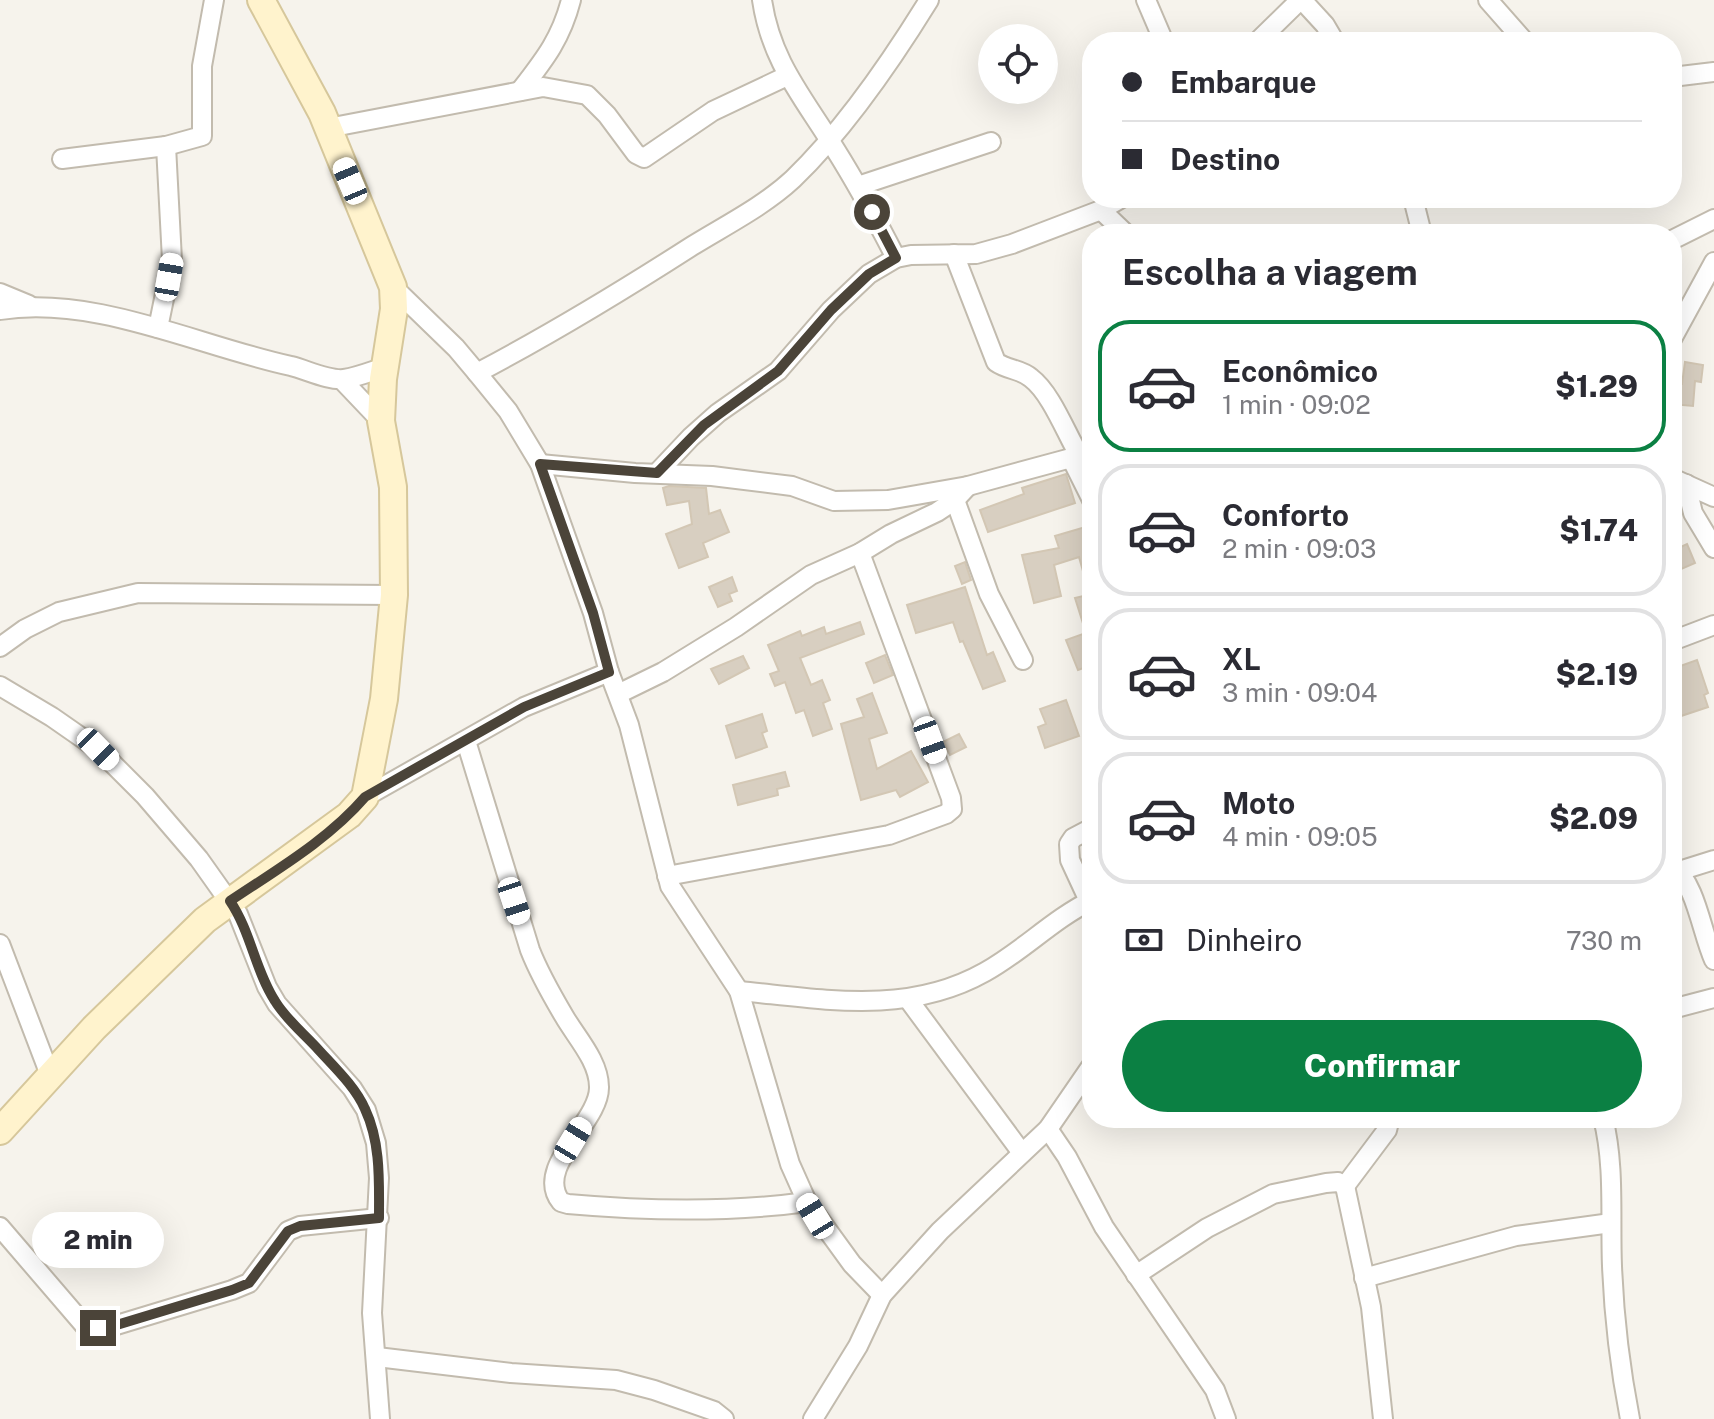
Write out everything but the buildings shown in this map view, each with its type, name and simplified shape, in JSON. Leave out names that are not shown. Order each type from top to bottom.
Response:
[{"type":"street","points":[[62,159],[166,146],[202,136],[202,66],[214,0]]},
{"type":"street","points":[[261,0],[328,128],[393,287],[394,309],[381,421],[393,487],[394,595],[384,699],[365,797]]},
{"type":"street","points":[[520,91],[554,46],[565,24],[571,0]]},
{"type":"street","points":[[762,0],[767,33],[787,76],[858,186],[896,258]]},
{"type":"street","points":[[477,373],[594,307],[762,204],[793,179],[829,138],[905,38],[929,0]]},
{"type":"street","points":[[1146,0],[1160,32]]},
{"type":"street","points":[[1267,32],[1301,0],[1329,32]]},
{"type":"street","points":[[1488,0],[1516,32]]},
{"type":"street","points":[[1682,76],[1714,72]]},
{"type":"street","points":[[328,128],[415,114],[543,87],[587,95],[607,115],[636,154],[644,158],[713,111],[787,76]]},
{"type":"street","points":[[858,186],[991,142]]},
{"type":"street","points":[[158,328],[172,260],[166,146]]},
{"type":"street","points":[[657,473],[718,413],[778,371],[831,310],[869,274],[896,258],[976,254],[1012,244],[1104,208]]},
{"type":"street","points":[[1101,210],[1116,224]]},
{"type":"street","points":[[1682,235],[1714,219]]},
{"type":"street","points":[[540,464],[701,474],[792,486],[834,501],[962,493],[1081,454],[1043,391],[1030,376],[1005,369],[996,362],[954,254]]},
{"type":"street","points":[[1682,321],[1714,262]]},
{"type":"street","points":[[393,287],[456,348],[477,373],[508,411],[540,464],[593,613],[609,672],[646,781],[667,876],[692,922],[739,991],[790,1164],[807,1202],[852,1264],[882,1295]]},
{"type":"street","points":[[0,293],[29,305],[82,312],[158,328],[246,356],[342,380],[385,367]]},
{"type":"street","points":[[0,310],[29,305]]},
{"type":"street","points":[[342,380],[381,421]]},
{"type":"street","points":[[1682,482],[1714,497]]},
{"type":"street","points":[[1682,488],[1714,548]]},
{"type":"street","points":[[929,493],[937,512]]},
{"type":"street","points":[[618,694],[663,672],[736,627],[811,575],[937,512],[962,493]]},
{"type":"street","points":[[962,493],[989,594],[1023,660]]},
{"type":"street","points":[[667,876],[889,835],[952,809],[951,798],[860,553]]},
{"type":"street","points":[[0,647],[25,629],[59,612],[138,593],[394,595]]},
{"type":"street","points":[[1682,637],[1714,625]]},
{"type":"street","points":[[0,1131],[50,1075],[205,920],[339,823],[365,797],[524,707],[609,672]]},
{"type":"street","points":[[0,686],[98,749],[145,796],[230,901],[277,1004],[352,1088],[366,1110],[376,1143],[379,1178],[372,1313],[380,1419]]},
{"type":"street","points":[[466,741],[530,950],[541,976],[589,1056],[599,1087],[597,1099],[561,1160],[554,1178],[554,1194],[561,1202],[568,1204],[660,1210],[763,1208],[807,1202]]},
{"type":"street","points":[[1082,833],[1069,844],[1070,860],[1082,885]]},
{"type":"street","points":[[1682,867],[1714,860]]},
{"type":"street","points":[[1682,878],[1691,894],[1714,960]]},
{"type":"street","points":[[739,991],[861,1003],[908,999],[948,990],[986,972],[1082,906]]},
{"type":"street","points":[[0,944],[50,1075]]},
{"type":"street","points":[[1682,1006],[1714,998]]},
{"type":"street","points":[[908,999],[1022,1153]]},
{"type":"street","points":[[813,1419],[858,1346],[882,1295],[940,1231],[1048,1129],[1082,1080]]},
{"type":"street","points":[[1383,1419],[1371,1307],[1345,1186],[1388,1128]]},
{"type":"street","points":[[1604,1128],[1609,1161],[1616,1326],[1621,1376],[1630,1419]]},
{"type":"street","points":[[1048,1129],[1067,1157],[1104,1227],[1215,1390],[1226,1419]]},
{"type":"street","points":[[1136,1275],[1207,1228],[1273,1194],[1326,1183],[1338,1182],[1345,1186]]},
{"type":"street","points":[[0,1227],[85,1326],[98,1328],[249,1283],[288,1231],[300,1226],[379,1218]]},
{"type":"street","points":[[1364,1278],[1516,1236],[1611,1223]]},
{"type":"street","points":[[377,1357],[511,1373],[616,1380],[714,1411],[724,1419]]},
{"type":"route","points":[[98,1328],[110,1327],[249,1283],[288,1231],[300,1226],[379,1218],[376,1143],[366,1110],[352,1088],[277,1004],[230,901],[296,856],[349,815],[365,797],[524,707],[609,672],[593,613],[540,464],[657,473],[718,413],[778,371],[831,310],[869,274],[896,258],[872,212]]}]
